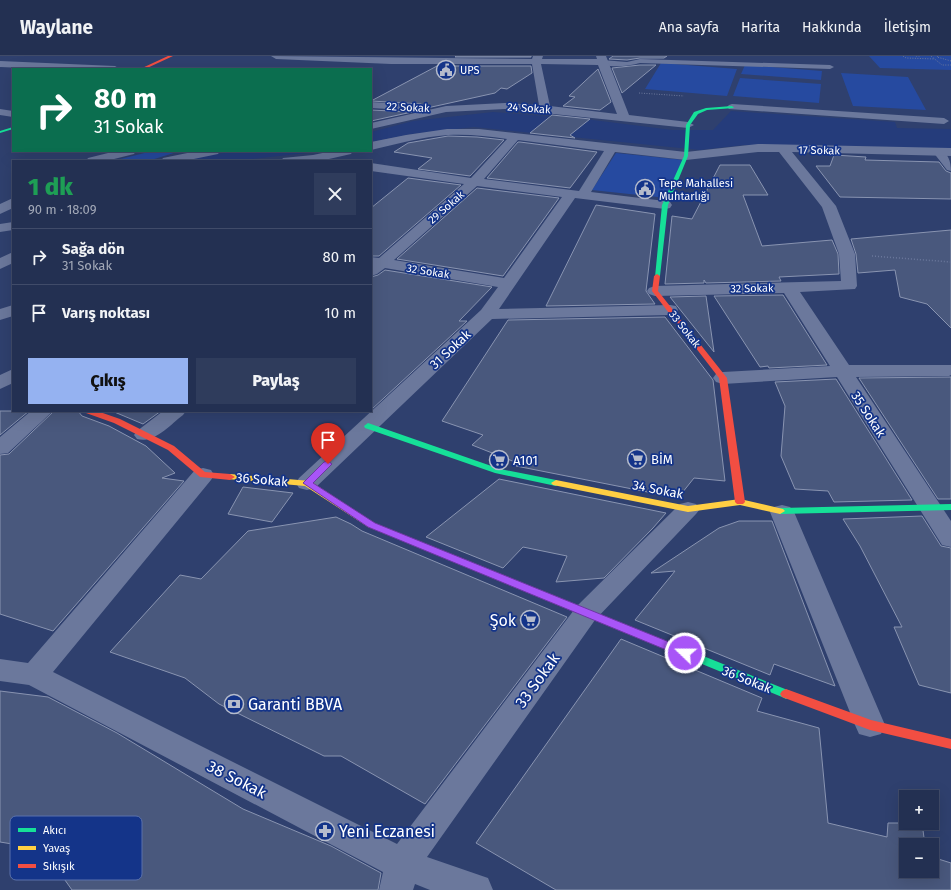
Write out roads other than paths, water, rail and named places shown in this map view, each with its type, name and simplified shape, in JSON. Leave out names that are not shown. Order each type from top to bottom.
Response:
[{"type":"street","points":[[44,66],[66,56]]},
{"type":"street","points":[[144,68],[171,56]]},
{"type":"street","points":[[276,56],[412,61],[602,59],[624,117]]},
{"type":"street","points":[[537,59],[545,109]]},
{"type":"street","points":[[0,64],[91,68]]},
{"type":"street","name":"22 Sokak","points":[[372,105],[446,109]]},
{"type":"street","name":"24 Sokak","points":[[372,126],[446,109],[505,106],[624,117],[688,126]]},
{"type":"street","points":[[655,291],[665,205],[686,154],[688,126],[696,112],[706,109],[732,108]]},
{"type":"street","points":[[0,112],[12,114]]},
{"type":"street","points":[[0,132],[12,128]]},
{"type":"street","name":"17 Sokak","points":[[372,146],[447,132],[479,132],[611,149],[686,154],[758,148],[951,152]]},
{"type":"street","name":"29 Sokak","points":[[375,265],[474,182],[516,136]]},
{"type":"street","name":"31 Sokak","points":[[307,483],[487,314],[611,149]]},
{"type":"street","name":"32 Sokak","points":[[655,291],[849,286],[848,254],[829,206],[783,149]]},
{"type":"street","points":[[96,160],[126,152]]},
{"type":"street","points":[[172,160],[209,152]]},
{"type":"street","points":[[300,160],[313,159],[343,152]]},
{"type":"street","points":[[313,159],[322,160]]},
{"type":"street","points":[[372,167],[474,182],[665,205]]},
{"type":"street","points":[[0,211],[12,203]]},
{"type":"street","points":[[0,211],[12,210]]},
{"type":"street","points":[[0,228],[12,226]]},
{"type":"street","points":[[0,264],[12,258]]},
{"type":"street","name":"32 Sokak","points":[[375,265],[509,284]]},
{"type":"street","name":"35 Sokak","points":[[789,287],[930,509],[951,539]]},
{"type":"street","name":"33 Sokak","points":[[655,291],[723,378]]},
{"type":"street","points":[[0,315],[12,310]]},
{"type":"street","points":[[487,314],[670,310]]},
{"type":"street","points":[[740,502],[723,378],[842,371],[949,370]]},
{"type":"street","points":[[0,382],[12,376]]},
{"type":"street","points":[[0,387],[12,390]]},
{"type":"street","points":[[0,448],[42,412]]},
{"type":"street","points":[[34,675],[203,475],[171,448],[117,421],[92,412]]},
{"type":"street","points":[[144,435],[175,412]]},
{"type":"street","name":"34 Sokak","points":[[368,426],[498,471],[688,508],[740,502],[782,512],[930,509],[951,507]]},
{"type":"street","name":"36 Sokak","points":[[203,475],[307,483],[371,525],[812,705],[870,726],[951,744]]},
{"type":"street","name":"33 Sokak","points":[[399,877],[586,613],[688,508]]},
{"type":"street","points":[[782,512],[870,726]]},
{"type":"street","name":"38 Sokak","points":[[0,670],[34,675],[399,877],[476,890]]},
{"type":"lane","points":[[793,56],[798,66]]},
{"type":"lane","points":[[602,59],[627,64],[640,61],[830,67]]},
{"type":"lane","points":[[732,108],[944,121]]},
{"type":"lane","points":[[938,152],[951,168]]},
{"type":"place","name":"UPS","points":[[446,70]]},
{"type":"place","name":"Tepe Mahallesi Muhtarlığı","points":[[645,189]]},
{"type":"place","name":"BİM","points":[[637,459]]},
{"type":"place","name":"A101","points":[[499,460]]},
{"type":"place","name":"Şok","points":[[530,620]]},
{"type":"place","name":"Garanti BBVA","points":[[234,704]]},
{"type":"place","name":"Yeni Eczanesi","points":[[325,831]]}]
